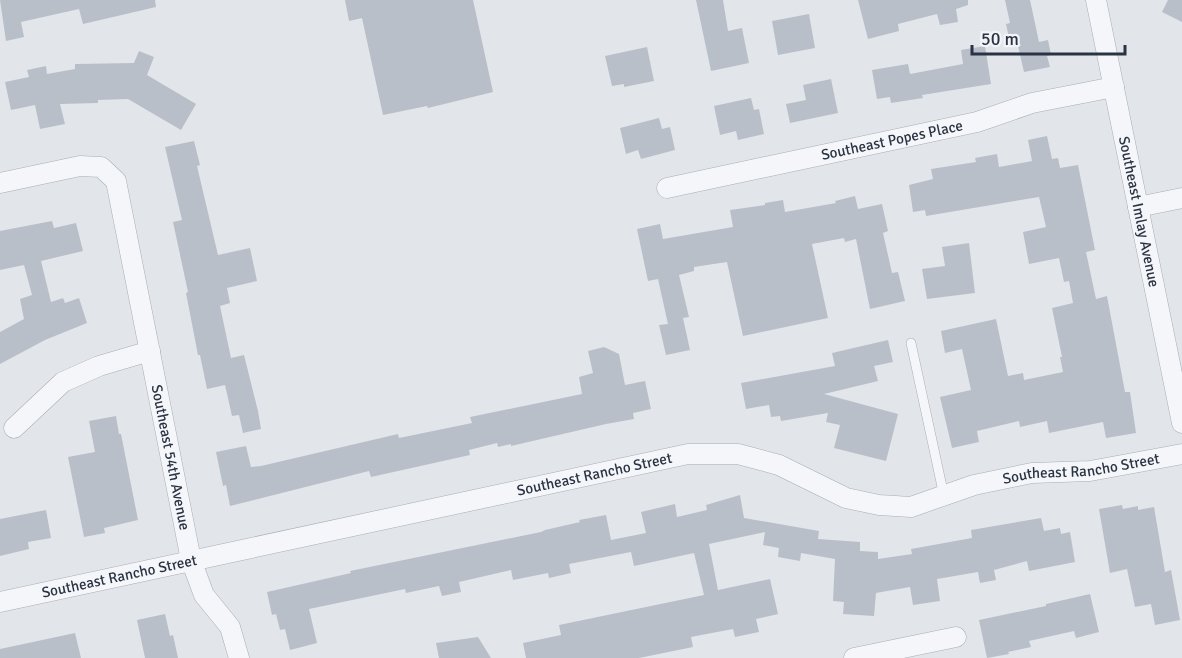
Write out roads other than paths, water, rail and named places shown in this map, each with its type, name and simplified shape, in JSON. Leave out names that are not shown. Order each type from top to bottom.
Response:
[{"type":"street","name":"Southeast Imlay Avenue","points":[[1096,0],[1182,423]]},
{"type":"street","name":"Southeast Popes Place","points":[[667,188],[977,122],[1032,103],[1114,87]]},
{"type":"street","name":"Southeast 54th Avenue","points":[[0,183],[80,166],[101,167],[116,181],[191,560],[204,594],[230,627],[239,658]]},
{"type":"street","points":[[1138,207],[1182,198]]},
{"type":"street","points":[[14,428],[63,382],[99,366],[150,351]]},
{"type":"street","name":"Southeast Rancho Street","points":[[0,602],[688,454],[738,454],[779,465],[846,498],[879,505],[911,507],[974,485],[1032,473],[1090,471],[1182,454]]},
{"type":"street","points":[[854,658],[956,637]]},
{"type":"lane","points":[[911,343],[944,496]]}]
